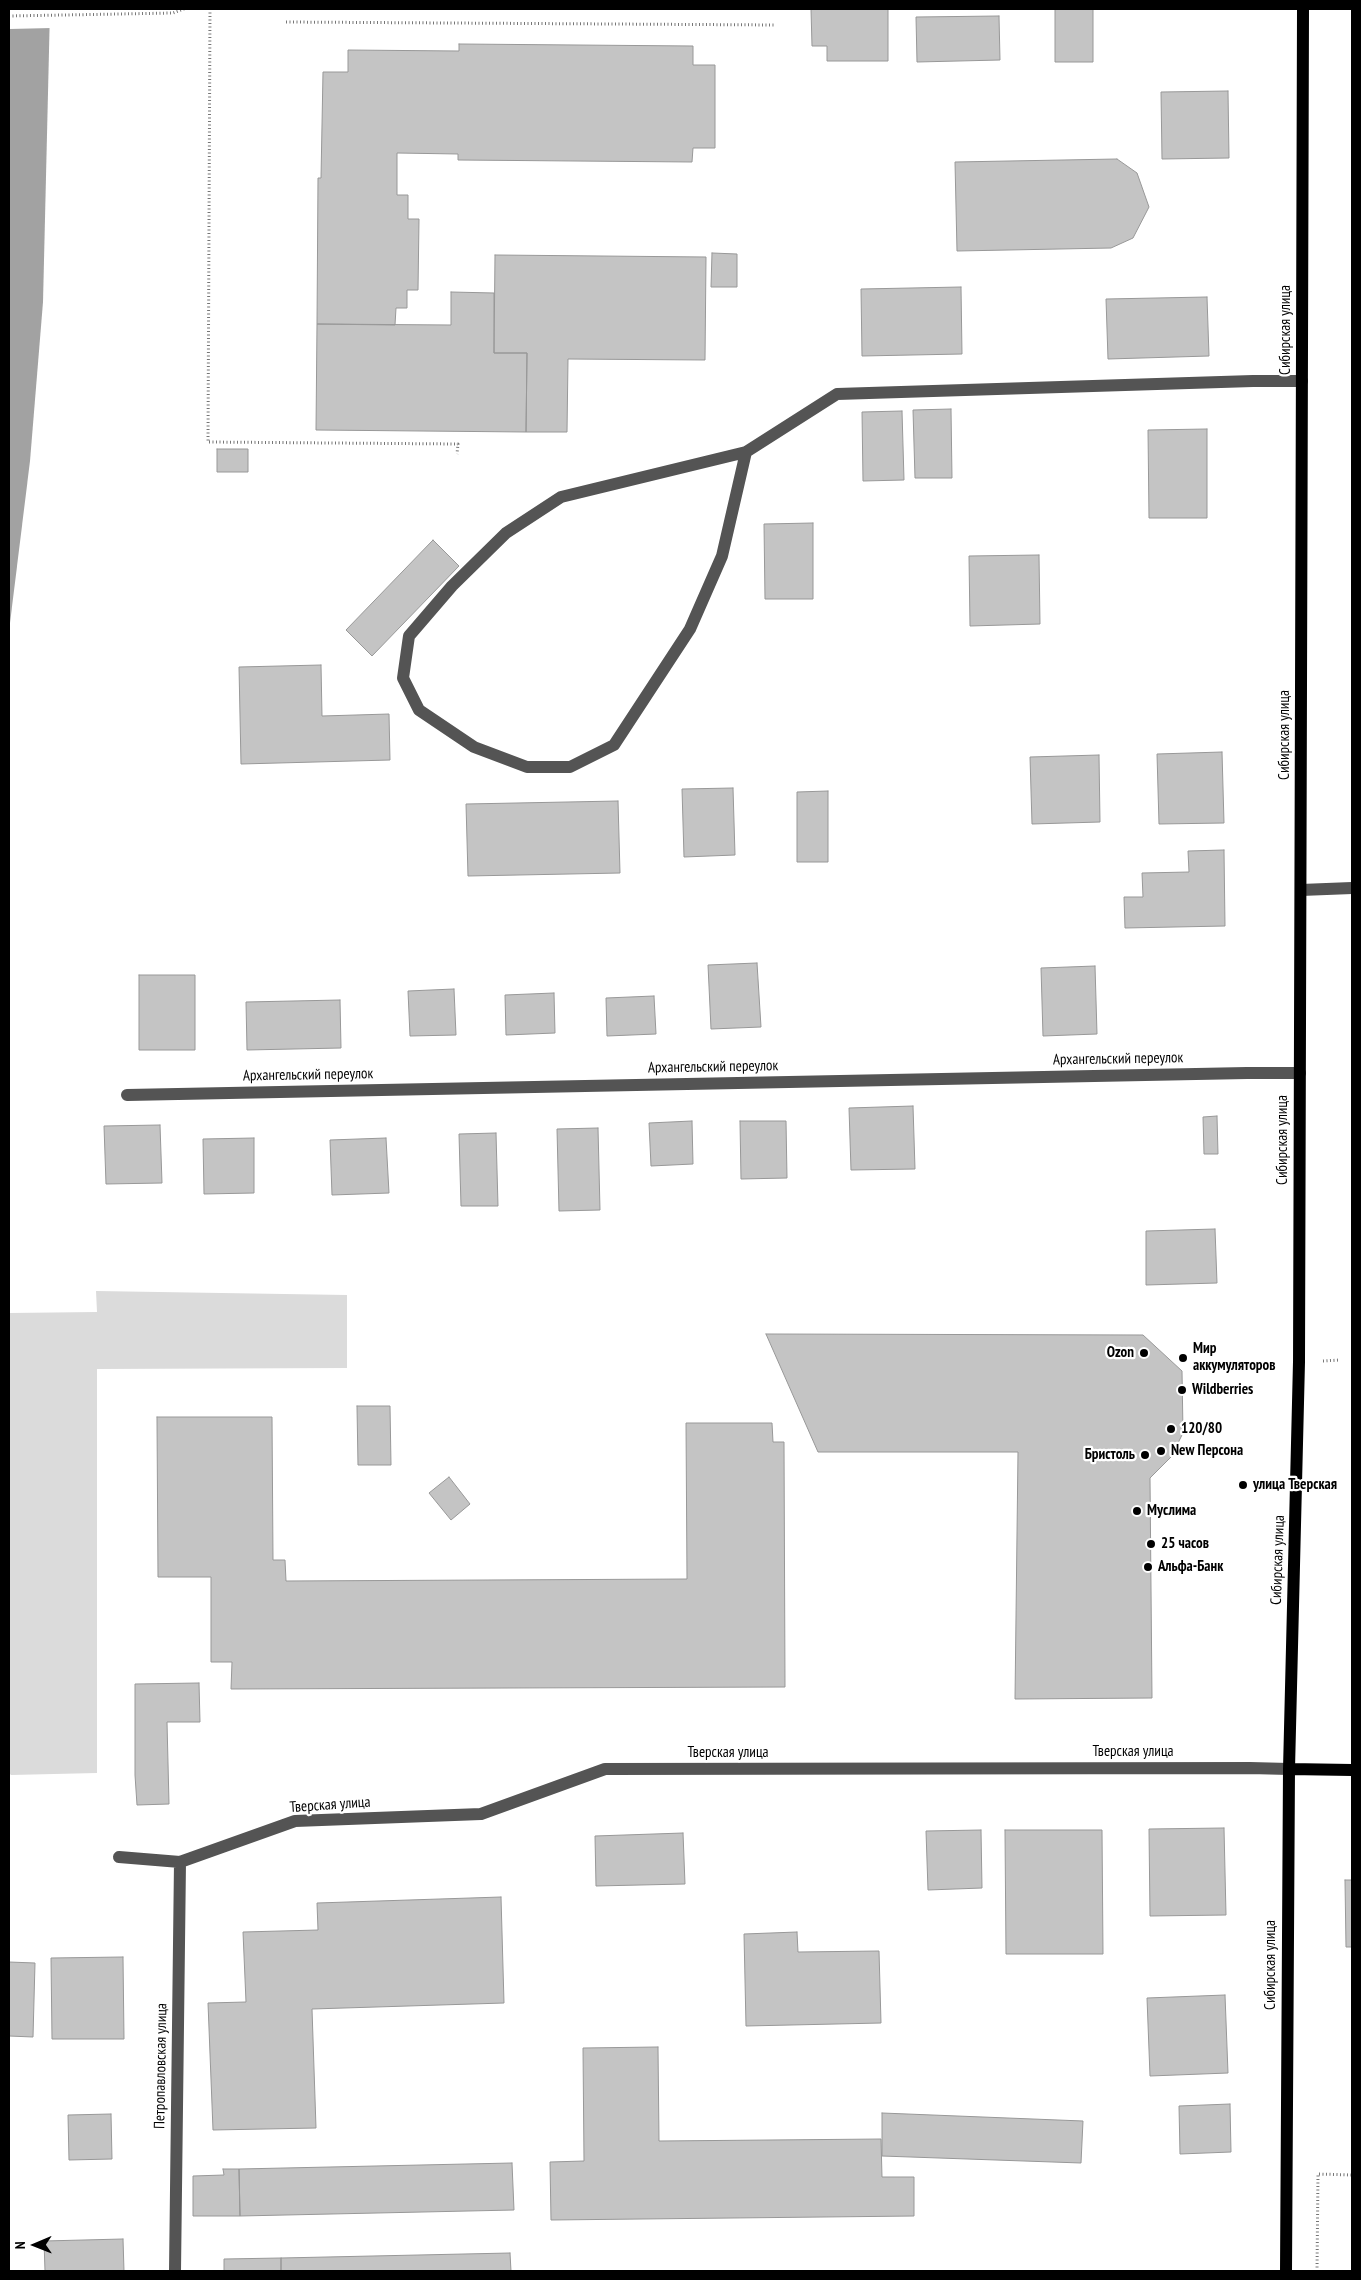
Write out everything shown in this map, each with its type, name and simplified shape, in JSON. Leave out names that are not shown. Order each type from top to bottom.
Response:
[{"type":"main road","name":"Сибирская улица","points":[[1286,2271],[1289,1769],[1298,1371],[1303,9]]},
{"type":"main road","name":"Тверская улица","points":[[1289,1769],[1352,1770]]},
{"type":"street","points":[[746,452],[722,556],[690,630],[614,745],[570,767],[527,767],[474,748],[420,710],[403,678],[409,636],[452,586],[506,532],[561,497],[746,452],[837,394],[1302,381]]},
{"type":"street","points":[[1301,890],[1352,888]]},
{"type":"street","name":"Архангельский переулок","points":[[127,1095],[1300,1073]]},
{"type":"street","name":"Тверская улица","points":[[119,1857],[180,1862],[295,1821],[481,1814],[605,1769],[1289,1769]]},
{"type":"street","name":"Петропавловская улица","points":[[175,2271],[180,1862]]},
{"type":"path","points":[[168,9],[173,13]]},
{"type":"path","points":[[9,16],[173,13],[184,9]]},
{"type":"path","points":[[210,9],[208,442],[458,444],[457,454]]},
{"type":"path","points":[[286,22],[776,25]]},
{"type":"path","points":[[1320,1361],[1340,1360]]},
{"type":"path","points":[[1250,1363],[1261,1362]]},
{"type":"path","points":[[1317,2271],[1318,2174],[1352,2174]]},
{"type":"shaded area","points":[[9,9],[50,9],[43,302],[30,461],[9,631]]},
{"type":"shaded area","points":[[96,1291],[347,1295],[347,1368],[97,1369],[97,1773],[11,1775],[9,1773],[9,1313],[97,1312]]},
{"type":"pier","points":[[9,9],[53,9],[52,28],[9,29]]},
{"type":"building","points":[[811,9],[888,9],[888,61],[827,61],[827,46],[812,46]]},
{"type":"building","points":[[1055,9],[1093,9],[1093,62],[1055,62]]},
{"type":"building","points":[[999,16],[1000,60],[917,62],[916,17]]},
{"type":"building","points":[[459,44],[693,46],[693,65],[715,65],[715,148],[693,148],[692,162],[458,160],[458,154],[397,153],[397,195],[408,195],[408,219],[419,219],[418,290],[407,290],[407,308],[396,308],[395,325],[317,324],[318,178],[321,178],[323,72],[348,72],[348,50],[459,51]]},
{"type":"building","points":[[1228,91],[1229,158],[1162,159],[1161,92]]},
{"type":"building","points":[[1117,159],[1137,173],[1149,207],[1133,238],[1111,248],[957,251],[955,162]]},
{"type":"building","points":[[712,253],[737,254],[737,287],[711,287]]},
{"type":"building","points":[[495,255],[706,257],[705,360],[568,359],[567,432],[526,432],[527,353],[494,353]]},
{"type":"building","points":[[961,287],[962,354],[862,356],[861,289]]},
{"type":"building","points":[[451,292],[494,293],[494,353],[527,353],[526,432],[316,430],[317,324],[451,325]]},
{"type":"building","points":[[1207,297],[1209,356],[1108,359],[1106,299]]},
{"type":"building","points":[[951,409],[952,478],[915,478],[913,410]]},
{"type":"building","points":[[902,411],[904,480],[863,481],[862,412]]},
{"type":"building","points":[[1207,429],[1207,518],[1149,518],[1148,430]]},
{"type":"building","points":[[217,449],[248,449],[248,472],[217,472]]},
{"type":"building","points":[[813,523],[813,599],[765,599],[764,524]]},
{"type":"building","points":[[433,540],[459,566],[372,656],[346,630]]},
{"type":"building","points":[[1039,555],[1040,624],[970,626],[969,556]]},
{"type":"building","points":[[321,665],[322,716],[389,714],[390,760],[241,764],[239,667]]},
{"type":"building","points":[[1222,752],[1224,823],[1159,824],[1157,754]]},
{"type":"building","points":[[1099,755],[1100,822],[1032,824],[1030,757]]},
{"type":"building","points":[[733,788],[735,855],[684,857],[682,789]]},
{"type":"building","points":[[828,791],[828,862],[797,862],[797,792]]},
{"type":"building","points":[[618,801],[620,873],[468,876],[466,804]]},
{"type":"building","points":[[1224,850],[1225,926],[1125,928],[1124,897],[1143,897],[1142,873],[1189,872],[1188,851]]},
{"type":"building","points":[[757,963],[761,1027],[711,1029],[708,965]]},
{"type":"building","points":[[1095,966],[1097,1034],[1043,1036],[1041,968]]},
{"type":"building","points":[[139,975],[195,975],[195,1050],[139,1050]]},
{"type":"building","points":[[454,989],[456,1035],[410,1036],[408,991]]},
{"type":"building","points":[[554,993],[555,1033],[506,1035],[505,995]]},
{"type":"building","points":[[654,996],[656,1034],[607,1036],[606,998]]},
{"type":"building","points":[[340,1000],[341,1048],[247,1050],[246,1002]]},
{"type":"building","points":[[913,1106],[915,1169],[851,1170],[849,1108]]},
{"type":"building","points":[[1217,1116],[1218,1154],[1204,1154],[1203,1117]]},
{"type":"building","points":[[692,1121],[693,1164],[651,1166],[649,1123]]},
{"type":"building","points":[[740,1121],[786,1121],[787,1178],[741,1179]]},
{"type":"building","points":[[160,1125],[162,1183],[106,1184],[104,1126]]},
{"type":"building","points":[[598,1128],[600,1210],[559,1211],[557,1129]]},
{"type":"building","points":[[496,1133],[498,1206],[461,1206],[459,1134]]},
{"type":"building","points":[[254,1138],[254,1193],[204,1194],[203,1139]]},
{"type":"building","points":[[386,1138],[389,1193],[332,1195],[330,1140]]},
{"type":"building","points":[[1215,1229],[1217,1283],[1146,1285],[1146,1231]]},
{"type":"building","points":[[766,1334],[1143,1335],[1182,1371],[1183,1433],[1171,1457],[1150,1478],[1152,1698],[1015,1699],[1018,1452],[818,1452]]},
{"type":"building","points":[[357,1406],[390,1406],[391,1465],[358,1465]]},
{"type":"building","points":[[157,1417],[272,1417],[273,1560],[285,1560],[286,1581],[687,1579],[686,1423],[772,1423],[773,1442],[784,1442],[785,1687],[231,1689],[232,1662],[211,1662],[211,1577],[158,1577]]},
{"type":"building","points":[[449,1477],[470,1504],[451,1520],[429,1493]]},
{"type":"building","points":[[199,1683],[200,1722],[167,1722],[169,1804],[137,1805],[135,1775],[135,1684]]},
{"type":"building","points":[[1224,1828],[1226,1915],[1150,1916],[1149,1829]]},
{"type":"building","points":[[981,1830],[982,1888],[928,1890],[926,1831]]},
{"type":"building","points":[[1005,1830],[1102,1830],[1103,1954],[1006,1954]]},
{"type":"building","points":[[683,1833],[685,1884],[596,1886],[595,1836]]},
{"type":"building","points":[[1345,1880],[1352,1880],[1352,1947],[1346,1947]]},
{"type":"building","points":[[501,1897],[504,2003],[312,2009],[316,2128],[213,2130],[208,2003],[246,2002],[243,1932],[318,1930],[317,1903]]},
{"type":"building","points":[[797,1932],[798,1952],[879,1951],[881,2023],[746,2026],[744,1934]]},
{"type":"building","points":[[123,1957],[124,2039],[52,2039],[51,1958]]},
{"type":"building","points":[[9,1962],[35,1963],[33,2037],[9,2036]]},
{"type":"building","points":[[1225,1995],[1228,2073],[1150,2076],[1147,1998]]},
{"type":"building","points":[[658,2047],[659,2141],[881,2139],[882,2177],[914,2177],[914,2216],[551,2220],[550,2162],[584,2161],[583,2048]]},
{"type":"building","points":[[1230,2104],[1231,2152],[1180,2154],[1179,2106]]},
{"type":"building","points":[[882,2113],[1083,2121],[1081,2163],[882,2156]]},
{"type":"building","points":[[111,2114],[112,2159],[69,2160],[68,2115]]},
{"type":"building","points":[[512,2163],[514,2210],[240,2216],[239,2169]]},
{"type":"building","points":[[223,2169],[239,2169],[240,2216],[193,2216],[193,2176],[224,2175]]},
{"type":"building","points":[[123,2239],[124,2271],[45,2271],[44,2241]]},
{"type":"building","points":[[510,2253],[511,2271],[281,2271],[281,2258]]},
{"type":"building","points":[[281,2258],[281,2271],[224,2271],[224,2259]]},
{"type":"place","name":"Ozon","points":[[1144,1353]]},
{"type":"place","name":"Мир аккумуляторов","points":[[1183,1358]]},
{"type":"place","name":"Wildberries","points":[[1182,1390]]},
{"type":"place","name":"120/80","points":[[1171,1429]]},
{"type":"place","name":"New Персона","points":[[1161,1451]]},
{"type":"place","name":"Бристоль","points":[[1145,1455]]},
{"type":"place","name":"улица Тверская","points":[[1243,1485]]},
{"type":"place","name":"Муслима","points":[[1137,1511]]},
{"type":"place","name":"25 часов","points":[[1151,1544]]},
{"type":"place","name":"Альфа-Банк","points":[[1148,1567]]}]
